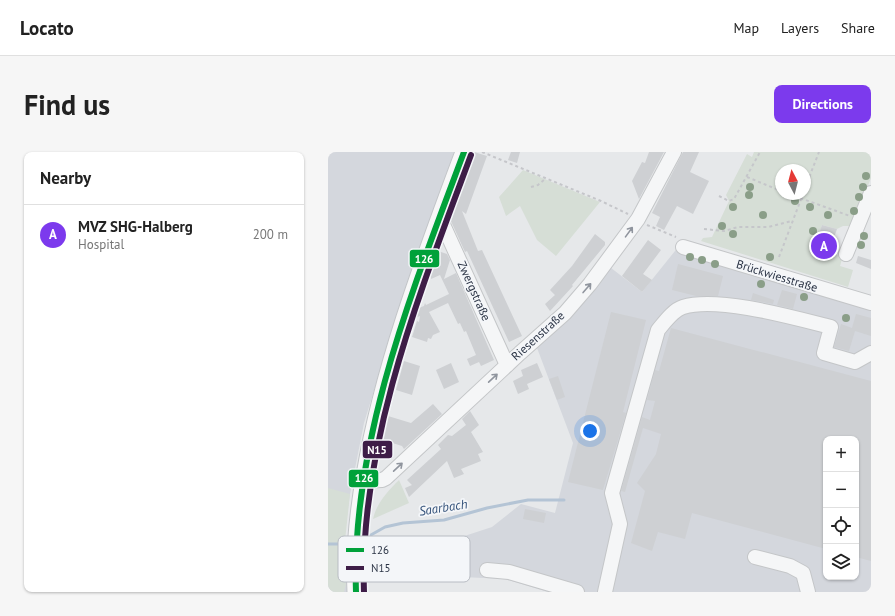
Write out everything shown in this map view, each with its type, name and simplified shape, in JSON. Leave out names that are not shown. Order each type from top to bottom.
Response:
[{"type":"main road","points":[[357,536],[364,481],[374,426],[384,388],[406,315],[464,152]]},
{"type":"main road","points":[[355,582],[356,592]]},
{"type":"street","name":"Riesenstraße","points":[[364,481],[382,480],[386,478],[565,313],[590,284],[638,219],[674,152]]},
{"type":"street","points":[[846,254],[871,193]]},
{"type":"street","name":"Zwergstraße","points":[[440,218],[507,365]]},
{"type":"street","name":"Brückwiesstraße","points":[[688,249],[871,303]]},
{"type":"street","points":[[605,592],[620,524],[612,493],[658,330],[681,307],[701,304],[782,314],[831,328],[824,353],[855,362],[871,353]]},
{"type":"street","points":[[756,557],[790,566],[803,573],[808,592]]},
{"type":"street","points":[[487,570],[509,572],[577,592]]},
{"type":"street","points":[[352,592],[354,582]]},
{"type":"path","points":[[482,152],[601,201],[638,219],[651,228],[687,240],[688,249]]},
{"type":"path","points":[[719,196],[729,201],[734,199],[760,152]]},
{"type":"path","points":[[811,173],[819,152]]},
{"type":"path","points":[[746,177],[775,189]]},
{"type":"path","points":[[531,187],[538,185],[546,178]]},
{"type":"path","points":[[779,257],[801,200]]},
{"type":"path","points":[[804,200],[861,220]]},
{"type":"path","points":[[704,229],[724,230],[738,227],[768,227],[792,221]]},
{"type":"shaded area","points":[[328,152],[454,152],[405,290],[364,423],[350,494],[345,536],[338,536],[338,582],[346,582],[347,592],[328,592]]},
{"type":"shaded area","points":[[754,152],[871,152],[871,178],[852,226],[843,226],[837,229],[822,225],[814,251],[830,256],[831,253],[843,256],[840,266],[853,270],[848,287],[701,241],[703,238],[712,237],[729,201],[726,195],[747,154],[752,157]]},
{"type":"shaded area","points":[[523,170],[600,202],[556,256],[537,240],[520,206],[506,216],[499,197]]},
{"type":"shaded area","points":[[679,246],[871,303],[871,592],[548,592],[505,579],[470,577],[470,536],[464,536],[492,527],[521,504],[555,513],[573,443],[534,340],[606,264],[642,292]]},
{"type":"shaded area","points":[[399,480],[409,503],[373,519],[380,503]]},
{"type":"shaded area","points":[[328,488],[350,494],[346,536],[338,536],[338,582],[346,582],[346,584],[344,592],[328,592]]},
{"type":"building","points":[[474,152],[487,156],[466,214],[462,211],[478,251],[482,250],[522,336],[509,342],[467,251],[465,252],[450,219]]},
{"type":"building","points":[[511,152],[520,152],[517,163],[508,160]]},
{"type":"building","points":[[649,152],[664,152],[639,199],[632,181],[642,162],[645,163]]},
{"type":"building","points":[[683,152],[699,152],[690,172],[709,181],[693,214],[677,206],[664,230],[656,226],[660,217],[652,213]]},
{"type":"building","points":[[822,225],[837,229],[831,246],[833,247],[830,256],[813,251]]},
{"type":"building","points":[[595,234],[605,242],[605,245],[572,285],[573,286],[550,311],[545,304],[555,295],[550,290],[572,266]]},
{"type":"building","points":[[648,240],[661,250],[643,274],[652,280],[642,292],[622,276]]},
{"type":"building","points":[[438,251],[447,254],[450,260],[444,279],[456,273],[494,360],[481,366],[479,362],[470,366],[467,359],[476,355],[466,331],[464,332],[460,323],[458,324],[448,303],[429,312],[440,332],[433,335],[431,339],[428,338],[427,342],[412,337],[417,321],[419,322],[420,316],[415,318],[418,308],[424,306],[425,303],[426,305],[449,294],[440,275],[431,279],[430,275]]},
{"type":"building","points":[[858,256],[871,260],[871,269],[856,263]]},
{"type":"building","points":[[678,264],[723,276],[718,296],[696,296],[672,290]]},
{"type":"building","points":[[782,290],[797,294],[793,309],[777,305]]},
{"type":"building","points":[[753,293],[774,300],[773,304],[751,300]]},
{"type":"building","points":[[611,312],[646,320],[623,412],[626,413],[603,490],[568,482]]},
{"type":"building","points":[[856,314],[871,318],[871,336],[855,331],[849,351],[834,347],[841,324],[852,328]]},
{"type":"building","points":[[671,328],[871,381],[871,561],[859,558],[859,436],[823,436],[823,548],[692,513],[685,539],[658,532],[652,551],[631,543],[645,491],[637,483],[656,454],[661,434],[643,428],[625,492],[621,491],[642,417],[650,420],[655,401],[647,400],[655,370],[659,371]]},
{"type":"building","points":[[404,361],[420,366],[412,395],[396,390]]},
{"type":"building","points":[[451,363],[459,382],[444,389],[436,370]]},
{"type":"building","points":[[537,363],[543,377],[527,384],[529,389],[518,394],[513,381],[523,376],[521,370]]},
{"type":"building","points":[[558,376],[565,397],[557,400],[549,379]]},
{"type":"building","points":[[433,404],[442,414],[404,449],[402,446],[383,440],[388,416],[411,423]]},
{"type":"building","points":[[470,411],[479,425],[471,432],[483,452],[478,454],[481,461],[461,469],[464,474],[454,478],[447,461],[409,497],[405,488],[412,485],[407,480],[441,449],[438,445],[448,435],[452,436],[466,425],[462,419]]},
{"type":"building","points":[[525,509],[546,513],[544,523],[523,519]]},
{"type":"waterway","name":"Saarbach","points":[[369,536],[385,527],[403,523],[444,520],[487,508],[528,500],[564,500]]},
{"type":"waterway","name":"Saarbach","points":[[328,544],[338,544]]},
{"type":"transit line","name":"126","points":[[357,536],[363,480],[374,424],[389,368],[424,258],[464,152]]},
{"type":"transit line","name":"N15","points":[[365,536],[371,480],[382,424],[396,369],[413,314],[471,155]]},
{"type":"transit line","name":"126","points":[[356,582],[356,592]]},
{"type":"transit line","name":"N15","points":[[364,582],[364,592]]},
{"type":"place","name":"MVZ SHG-Halberg","points":[[824,246]]}]
